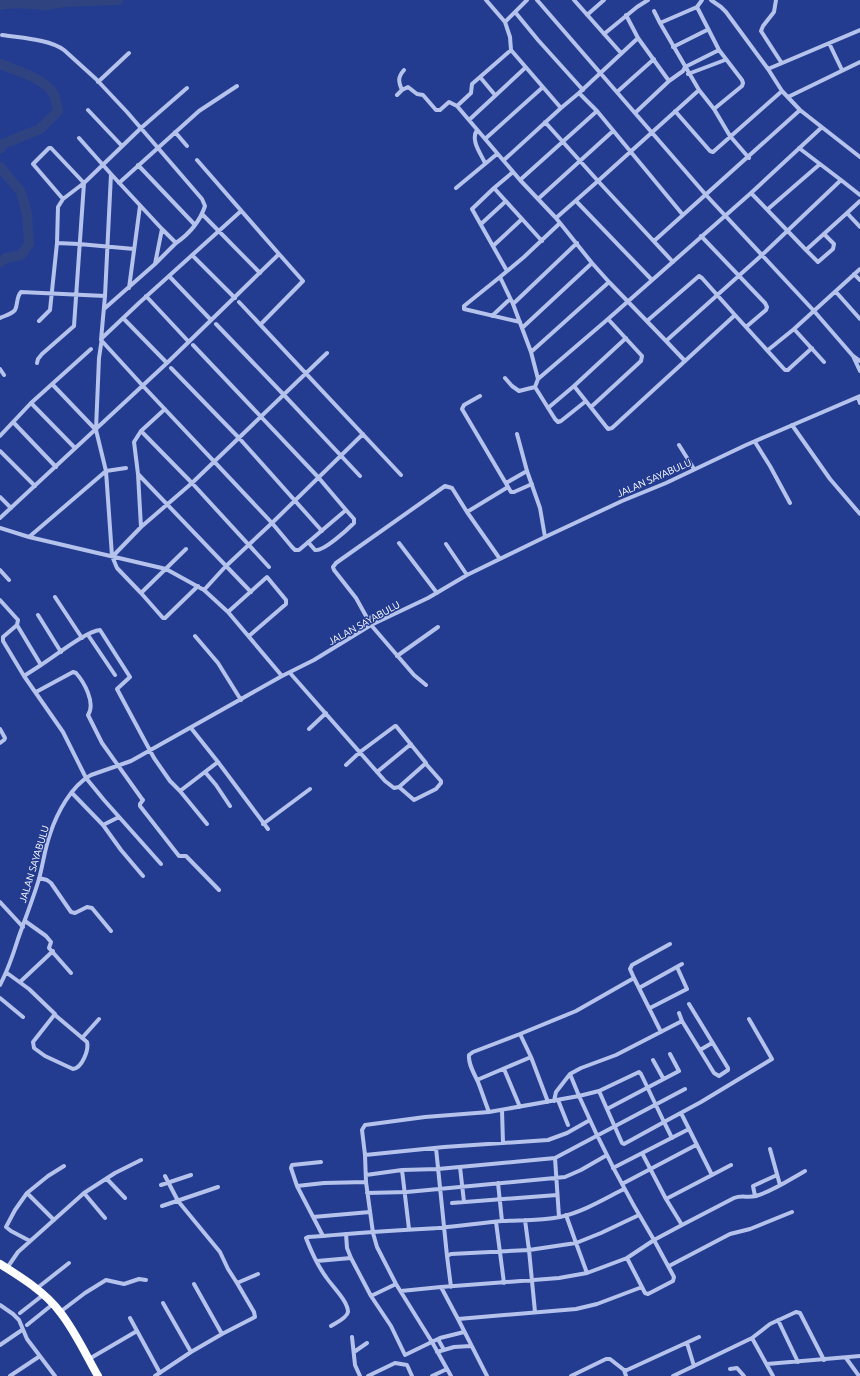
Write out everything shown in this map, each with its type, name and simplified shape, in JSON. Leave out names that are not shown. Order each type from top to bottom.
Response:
[{"type":"highway","points":[[2,1265],[40,1292],[60,1312],[98,1376]]},
{"type":"street","points":[[486,0],[504,22],[510,37],[510,50],[561,108]]},
{"type":"street","points":[[504,22],[527,0]]},
{"type":"street","points":[[537,0],[706,195],[814,311],[853,356],[860,361]]},
{"type":"street","points":[[574,0],[621,54]]},
{"type":"street","points":[[587,15],[604,0]]},
{"type":"street","points":[[604,34],[626,15],[648,0]]},
{"type":"street","points":[[660,23],[697,7],[702,0]]},
{"type":"street","points":[[711,0],[726,12],[768,69],[782,91],[800,110],[860,158]]},
{"type":"street","points":[[776,0],[774,12],[761,31],[781,62]]},
{"type":"street","points":[[697,7],[719,50],[725,60],[742,80],[743,84],[714,109]]},
{"type":"street","points":[[654,11],[673,47],[699,90],[714,109],[730,136],[749,158]]},
{"type":"street","points":[[515,12],[583,90]]},
{"type":"street","points":[[626,15],[638,38],[669,81]]},
{"type":"street","points":[[673,47],[708,30]]},
{"type":"street","points":[[768,69],[781,62],[860,30]]},
{"type":"street","points":[[2,35],[37,40],[60,47],[98,82],[141,128],[203,201],[205,206],[195,225],[155,264],[104,309]]},
{"type":"street","points":[[504,160],[545,122],[583,90],[638,38]]},
{"type":"street","points":[[829,43],[842,70]]},
{"type":"street","points":[[457,106],[468,97],[472,84],[510,50]]},
{"type":"street","points":[[635,113],[669,81],[683,71],[685,67],[719,50]]},
{"type":"street","points":[[98,82],[129,53]]},
{"type":"street","points":[[618,92],[654,59]]},
{"type":"street","points":[[683,71],[689,74],[725,60]]},
{"type":"street","points":[[788,97],[860,62]]},
{"type":"street","points":[[469,120],[525,68]]},
{"type":"street","points":[[402,90],[398,81],[399,76],[404,70]]},
{"type":"street","points":[[480,77],[496,95]]},
{"type":"street","points":[[119,183],[205,105],[237,86]]},
{"type":"street","points":[[397,95],[408,87],[417,94],[422,95],[436,110],[440,110],[450,102],[457,106],[497,154],[556,218],[592,263],[685,361]]},
{"type":"street","points":[[485,139],[543,87]]},
{"type":"street","points":[[39,321],[50,310],[57,244],[58,207],[63,199],[84,183],[141,128],[188,88]]},
{"type":"street","points":[[556,218],[699,90]]},
{"type":"street","points":[[675,111],[710,151],[715,151],[782,91]]},
{"type":"street","points":[[579,93],[596,111],[683,215]]},
{"type":"street","points":[[88,110],[122,146]]},
{"type":"street","points":[[654,242],[749,158],[800,110]]},
{"type":"street","points":[[520,180],[596,111]]},
{"type":"street","points":[[545,122],[673,262]]},
{"type":"street","points":[[538,379],[751,193],[821,128]]},
{"type":"street","points":[[477,130],[475,133],[475,140],[485,163]]},
{"type":"street","points":[[538,199],[613,131]]},
{"type":"street","points":[[174,132],[187,146]]},
{"type":"street","points":[[78,138],[176,243]]},
{"type":"street","points":[[37,363],[42,354],[74,326],[84,183],[51,148],[47,149],[33,164],[63,199]]},
{"type":"street","points":[[799,148],[860,195]]},
{"type":"street","points":[[456,188],[497,154]]},
{"type":"street","points":[[197,160],[303,280],[261,324]]},
{"type":"street","points":[[768,209],[820,164]]},
{"type":"street","points":[[138,165],[195,225]]},
{"type":"street","points":[[507,271],[472,209],[513,172]]},
{"type":"street","points":[[111,174],[105,296],[99,358],[96,430],[106,471],[112,556],[116,568],[163,618],[165,618],[198,586]]},
{"type":"street","points":[[666,340],[762,255],[841,180]]},
{"type":"street","points":[[494,188],[542,240]]},
{"type":"street","points":[[751,193],[818,262],[834,249],[834,244],[824,234]]},
{"type":"street","points":[[481,224],[506,201]]},
{"type":"street","points":[[576,201],[652,280]]},
{"type":"street","points":[[806,250],[860,201]]},
{"type":"street","points":[[129,288],[140,206]]},
{"type":"street","points":[[102,338],[146,296],[241,211]]},
{"type":"street","points":[[847,213],[860,227]]},
{"type":"street","points":[[202,214],[260,273]]},
{"type":"street","points":[[493,246],[522,219]]},
{"type":"street","points":[[520,322],[466,311],[464,306],[507,271],[560,223]]},
{"type":"street","points":[[155,264],[162,229]]},
{"type":"street","points":[[701,236],[767,306],[766,310],[746,327]]},
{"type":"street","points":[[492,316],[512,302],[577,243]]},
{"type":"street","points":[[57,244],[134,248]]},
{"type":"street","points":[[0,518],[143,386],[279,254]]},
{"type":"street","points":[[192,255],[235,298]]},
{"type":"street","points":[[522,328],[592,263]]},
{"type":"street","points":[[768,350],[836,292],[860,268]]},
{"type":"street","points":[[854,274],[860,280]]},
{"type":"street","points":[[169,276],[211,320]]},
{"type":"street","points":[[647,321],[699,276],[785,370],[788,370],[812,348]]},
{"type":"street","points":[[500,277],[512,302],[532,352],[538,379],[536,387],[555,419],[558,422],[561,421],[586,401]]},
{"type":"street","points":[[532,352],[609,282]]},
{"type":"street","points":[[0,318],[13,312],[21,292],[105,296]]},
{"type":"street","points":[[836,292],[860,319]]},
{"type":"street","points":[[146,296],[188,341]]},
{"type":"street","points":[[239,302],[402,475]]},
{"type":"street","points":[[574,386],[610,430],[735,315]]},
{"type":"street","points":[[123,318],[167,363]]},
{"type":"street","points":[[591,407],[641,361],[642,356],[608,319]]},
{"type":"street","points":[[216,324],[360,476]]},
{"type":"street","points":[[794,329],[824,362]]},
{"type":"street","points":[[102,338],[102,340],[143,386],[272,523],[295,550],[299,550],[346,510]]},
{"type":"street","points":[[548,408],[626,338]]},
{"type":"street","points":[[193,345],[318,478],[354,519],[354,523],[320,551],[315,550],[308,542]]},
{"type":"street","points":[[0,436],[31,403],[91,349]]},
{"type":"street","points":[[112,556],[141,527],[192,483],[327,353]]},
{"type":"street","points":[[853,356],[860,371]]},
{"type":"street","points":[[171,368],[239,438],[322,531]]},
{"type":"street","points":[[0,369],[4,376]]},
{"type":"street","points":[[505,378],[519,391],[536,387]]},
{"type":"street","points":[[52,384],[96,430]]},
{"type":"street","points":[[480,396],[464,404],[462,409],[512,493],[532,484]]},
{"type":"street","points":[[859,396],[860,403]]},
{"type":"street","name":"JALAN SAYABULU","points":[[0,985],[7,973],[25,922],[39,878],[50,834],[56,820],[72,793],[86,778],[119,766],[150,750],[282,676],[290,673],[371,625],[437,593],[467,575],[545,537],[859,396]]},
{"type":"street","points":[[31,403],[75,448]]},
{"type":"street","points":[[141,527],[138,474],[134,444],[135,439],[141,431],[165,409]]},
{"type":"street","points":[[14,422],[56,467]]},
{"type":"street","points":[[792,425],[830,479],[860,514]]},
{"type":"street","points":[[141,431],[192,483],[269,567]]},
{"type":"street","points":[[204,590],[364,434]]},
{"type":"street","points":[[517,434],[527,471],[540,508],[545,537]]},
{"type":"street","points":[[755,442],[790,503]]},
{"type":"street","points":[[679,445],[694,469]]},
{"type":"street","points":[[0,451],[35,486]]},
{"type":"street","points":[[29,537],[106,471],[126,468]]},
{"type":"street","points":[[467,512],[527,471]]},
{"type":"street","points":[[138,474],[251,592]]},
{"type":"street","points":[[426,685],[414,675],[371,625],[356,598],[333,567],[445,486],[452,488],[500,559]]},
{"type":"street","points":[[0,497],[11,508]]},
{"type":"street","points":[[0,528],[29,537],[166,569],[204,590],[228,612],[282,676]]},
{"type":"street","points":[[399,543],[437,593]]},
{"type":"street","points":[[446,544],[467,575]]},
{"type":"street","points":[[141,593],[186,549]]},
{"type":"street","points":[[0,570],[9,580]]},
{"type":"street","points":[[228,612],[267,577],[286,602],[249,636]]},
{"type":"street","points":[[55,597],[82,638]]},
{"type":"street","points":[[0,600],[16,616],[18,620],[17,625],[41,665]]},
{"type":"street","points":[[38,615],[61,652]]},
{"type":"street","points":[[17,625],[3,637],[2,640],[24,676],[63,732],[86,778],[161,864]]},
{"type":"street","points":[[397,656],[438,627]]},
{"type":"street","points":[[24,676],[82,638],[98,630],[102,631],[130,675],[130,678],[118,687],[118,689],[150,750],[163,771],[207,824]]},
{"type":"street","points":[[88,635],[115,675]]},
{"type":"street","points":[[195,636],[218,663],[241,700]]},
{"type":"street","points":[[36,692],[73,672],[76,673],[86,688],[91,705],[89,718],[102,743],[143,800],[140,806],[179,856],[186,856],[219,890]]},
{"type":"street","points":[[290,673],[377,772],[394,788],[399,787],[426,764]]},
{"type":"street","points":[[309,729],[326,713]]},
{"type":"street","points":[[346,765],[360,752],[395,726],[441,781],[441,784],[436,789],[414,800],[399,787]]},
{"type":"street","points":[[191,728],[268,829]]},
{"type":"street","points":[[0,729],[5,738],[0,743]]},
{"type":"street","points":[[377,772],[411,744]]},
{"type":"street","points":[[180,791],[218,762]]},
{"type":"street","points":[[205,772],[230,806]]},
{"type":"street","points":[[263,824],[310,789]]},
{"type":"street","points":[[72,793],[103,825],[121,850],[143,876]]},
{"type":"street","points":[[103,825],[119,817]]},
{"type":"street","points":[[39,878],[48,880],[51,883],[71,912],[75,913],[87,907],[92,908],[111,931]]},
{"type":"street","points":[[0,902],[23,927]]},
{"type":"street","points":[[25,922],[46,936],[51,942],[49,948],[71,973]]},
{"type":"street","points":[[661,1032],[630,968],[632,965],[670,944]]},
{"type":"street","points":[[20,982],[52,952]]},
{"type":"street","points":[[639,988],[682,964]]},
{"type":"street","points":[[650,1008],[687,989],[677,967]]},
{"type":"street","points":[[7,973],[20,982],[54,1012],[55,1015],[87,1042],[88,1046],[79,1067],[75,1069],[72,1070],[45,1056],[34,1048],[33,1042],[55,1015]]},
{"type":"street","points":[[489,1112],[468,1058],[469,1054],[576,1010],[634,978]]},
{"type":"street","points":[[0,998],[23,1017]]},
{"type":"street","points":[[679,1014],[716,1076],[726,1072],[728,1068],[689,1004]]},
{"type":"street","points":[[82,1038],[99,1018]]},
{"type":"street","points":[[600,1092],[622,1143],[624,1144],[681,1113],[772,1058],[749,1019]]},
{"type":"street","points":[[568,1125],[556,1101],[556,1092],[570,1074],[581,1068],[616,1056],[682,1021]]},
{"type":"street","points":[[520,1034],[531,1057],[548,1102]]},
{"type":"street","points":[[700,1050],[712,1043]]},
{"type":"street","points":[[607,1109],[663,1078],[679,1071],[670,1054]]},
{"type":"street","points":[[477,1080],[504,1070],[531,1057]]},
{"type":"street","points":[[653,1060],[663,1078]]},
{"type":"street","points":[[504,1070],[520,1107]]},
{"type":"street","points":[[450,1376],[438,1352],[396,1284],[377,1247],[373,1232],[367,1193],[362,1130],[365,1126],[425,1117],[489,1112],[556,1101],[600,1092],[639,1072],[672,1138]]},
{"type":"street","points":[[570,1074],[613,1168],[669,1266],[674,1278],[673,1281],[648,1294],[645,1293],[627,1258]]},
{"type":"street","points":[[366,1175],[402,1170],[438,1169],[555,1158],[685,1089]]},
{"type":"street","points":[[502,1110],[503,1143]]},
{"type":"street","points":[[681,1113],[696,1146],[712,1175]]},
{"type":"street","points":[[365,1155],[552,1139],[567,1133],[590,1120]]},
{"type":"street","points":[[613,1168],[688,1129]]},
{"type":"street","points":[[622,1184],[696,1146]]},
{"type":"street","points":[[436,1148],[451,1286]]},
{"type":"street","points":[[770,1150],[780,1185]]},
{"type":"street","points":[[642,1153],[666,1199],[682,1225]]},
{"type":"street","points":[[367,1193],[405,1192],[556,1178],[581,1170],[607,1155]]},
{"type":"street","points":[[555,1158],[559,1217]]},
{"type":"street","points":[[2,1265],[84,1193],[141,1160]]},
{"type":"street","points":[[321,1162],[292,1165],[291,1168],[297,1186],[323,1236]]},
{"type":"street","points":[[666,1199],[731,1165]]},
{"type":"street","points":[[30,1241],[6,1227],[15,1210],[27,1193],[48,1176],[64,1166]]},
{"type":"street","points":[[460,1167],[464,1202]]},
{"type":"street","points":[[402,1170],[409,1229]]},
{"type":"street","points":[[401,1291],[532,1281],[587,1273],[627,1258],[654,1240],[738,1196],[755,1196],[805,1172]]},
{"type":"street","points":[[161,1185],[191,1175]]},
{"type":"street","points":[[755,1196],[754,1186],[777,1175]]},
{"type":"street","points":[[156,1376],[191,1352],[222,1334],[252,1320],[256,1315],[228,1269],[220,1252],[178,1201],[165,1176]]},
{"type":"street","points":[[107,1179],[125,1198]]},
{"type":"street","points":[[297,1186],[324,1183],[366,1182]]},
{"type":"street","points":[[498,1183],[502,1221]]},
{"type":"street","points":[[162,1206],[218,1187]]},
{"type":"street","points":[[331,1326],[346,1315],[347,1309],[341,1298],[325,1277],[306,1238],[308,1237],[559,1217],[584,1209],[624,1189]]},
{"type":"street","points":[[27,1193],[54,1220]]},
{"type":"street","points":[[84,1193],[105,1218]]},
{"type":"street","points":[[452,1203],[557,1195]]},
{"type":"street","points":[[313,1217],[370,1212]]},
{"type":"street","points":[[669,1266],[730,1234],[750,1229],[792,1212]]},
{"type":"street","points":[[447,1256],[450,1254],[529,1250],[576,1243],[601,1233],[639,1214]]},
{"type":"street","points":[[566,1215],[587,1273]]},
{"type":"street","points":[[525,1220],[535,1312]]},
{"type":"street","points":[[496,1222],[504,1283]]},
{"type":"street","points":[[346,1234],[351,1258],[371,1296],[391,1326],[405,1355],[432,1342],[464,1332]]},
{"type":"street","points":[[317,1262],[351,1258]]},
{"type":"street","points":[[20,1313],[69,1263]]},
{"type":"street","points":[[237,1283],[258,1274]]},
{"type":"street","points":[[60,1312],[85,1293],[106,1280],[124,1284],[139,1280],[146,1280]]},
{"type":"street","points":[[194,1284],[222,1334]]},
{"type":"street","points":[[371,1296],[396,1284]]},
{"type":"street","points":[[440,1287],[487,1376]]},
{"type":"street","points":[[458,1319],[561,1310],[597,1304],[642,1287]]},
{"type":"street","points":[[163,1303],[191,1352]]},
{"type":"street","points":[[27,1325],[52,1304]]},
{"type":"street","points":[[0,1305],[14,1314],[19,1320],[22,1330],[55,1376]]},
{"type":"street","points":[[673,1376],[752,1338],[778,1320],[796,1312],[800,1313],[824,1360]]},
{"type":"street","points":[[130,1318],[160,1373]]},
{"type":"street","points":[[778,1320],[798,1362]]},
{"type":"street","points":[[0,1345],[22,1330]]},
{"type":"street","points":[[88,1359],[137,1331]]},
{"type":"street","points":[[352,1337],[356,1370],[360,1376]]},
{"type":"street","points":[[624,1370],[632,1368],[687,1344],[699,1337]]},
{"type":"street","points":[[752,1338],[773,1376]]},
{"type":"street","points":[[438,1340],[444,1349]]},
{"type":"street","points":[[354,1352],[367,1343]]},
{"type":"street","points":[[687,1344],[694,1366]]},
{"type":"street","points":[[438,1352],[444,1349],[471,1345]]},
{"type":"street","points":[[10,1376],[40,1356]]},
{"type":"street","points":[[767,1364],[860,1356]]},
{"type":"street","points":[[846,1358],[859,1376]]},
{"type":"street","points":[[571,1376],[606,1359],[610,1359],[624,1370],[626,1376]]},
{"type":"street","points":[[368,1376],[395,1363],[407,1365],[412,1376]]},
{"type":"street","points":[[432,1376],[447,1368]]},
{"type":"street","points":[[730,1370],[737,1368],[744,1376]]},
{"type":"waterway","points":[[0,5],[15,3],[46,5],[64,2],[118,0]]},
{"type":"waterway","points":[[0,64],[22,72],[45,84],[54,95],[58,111],[40,129],[3,144],[0,149]]},
{"type":"waterway","points":[[0,167],[21,192],[27,214],[29,244],[21,255],[6,258],[0,262]]}]
